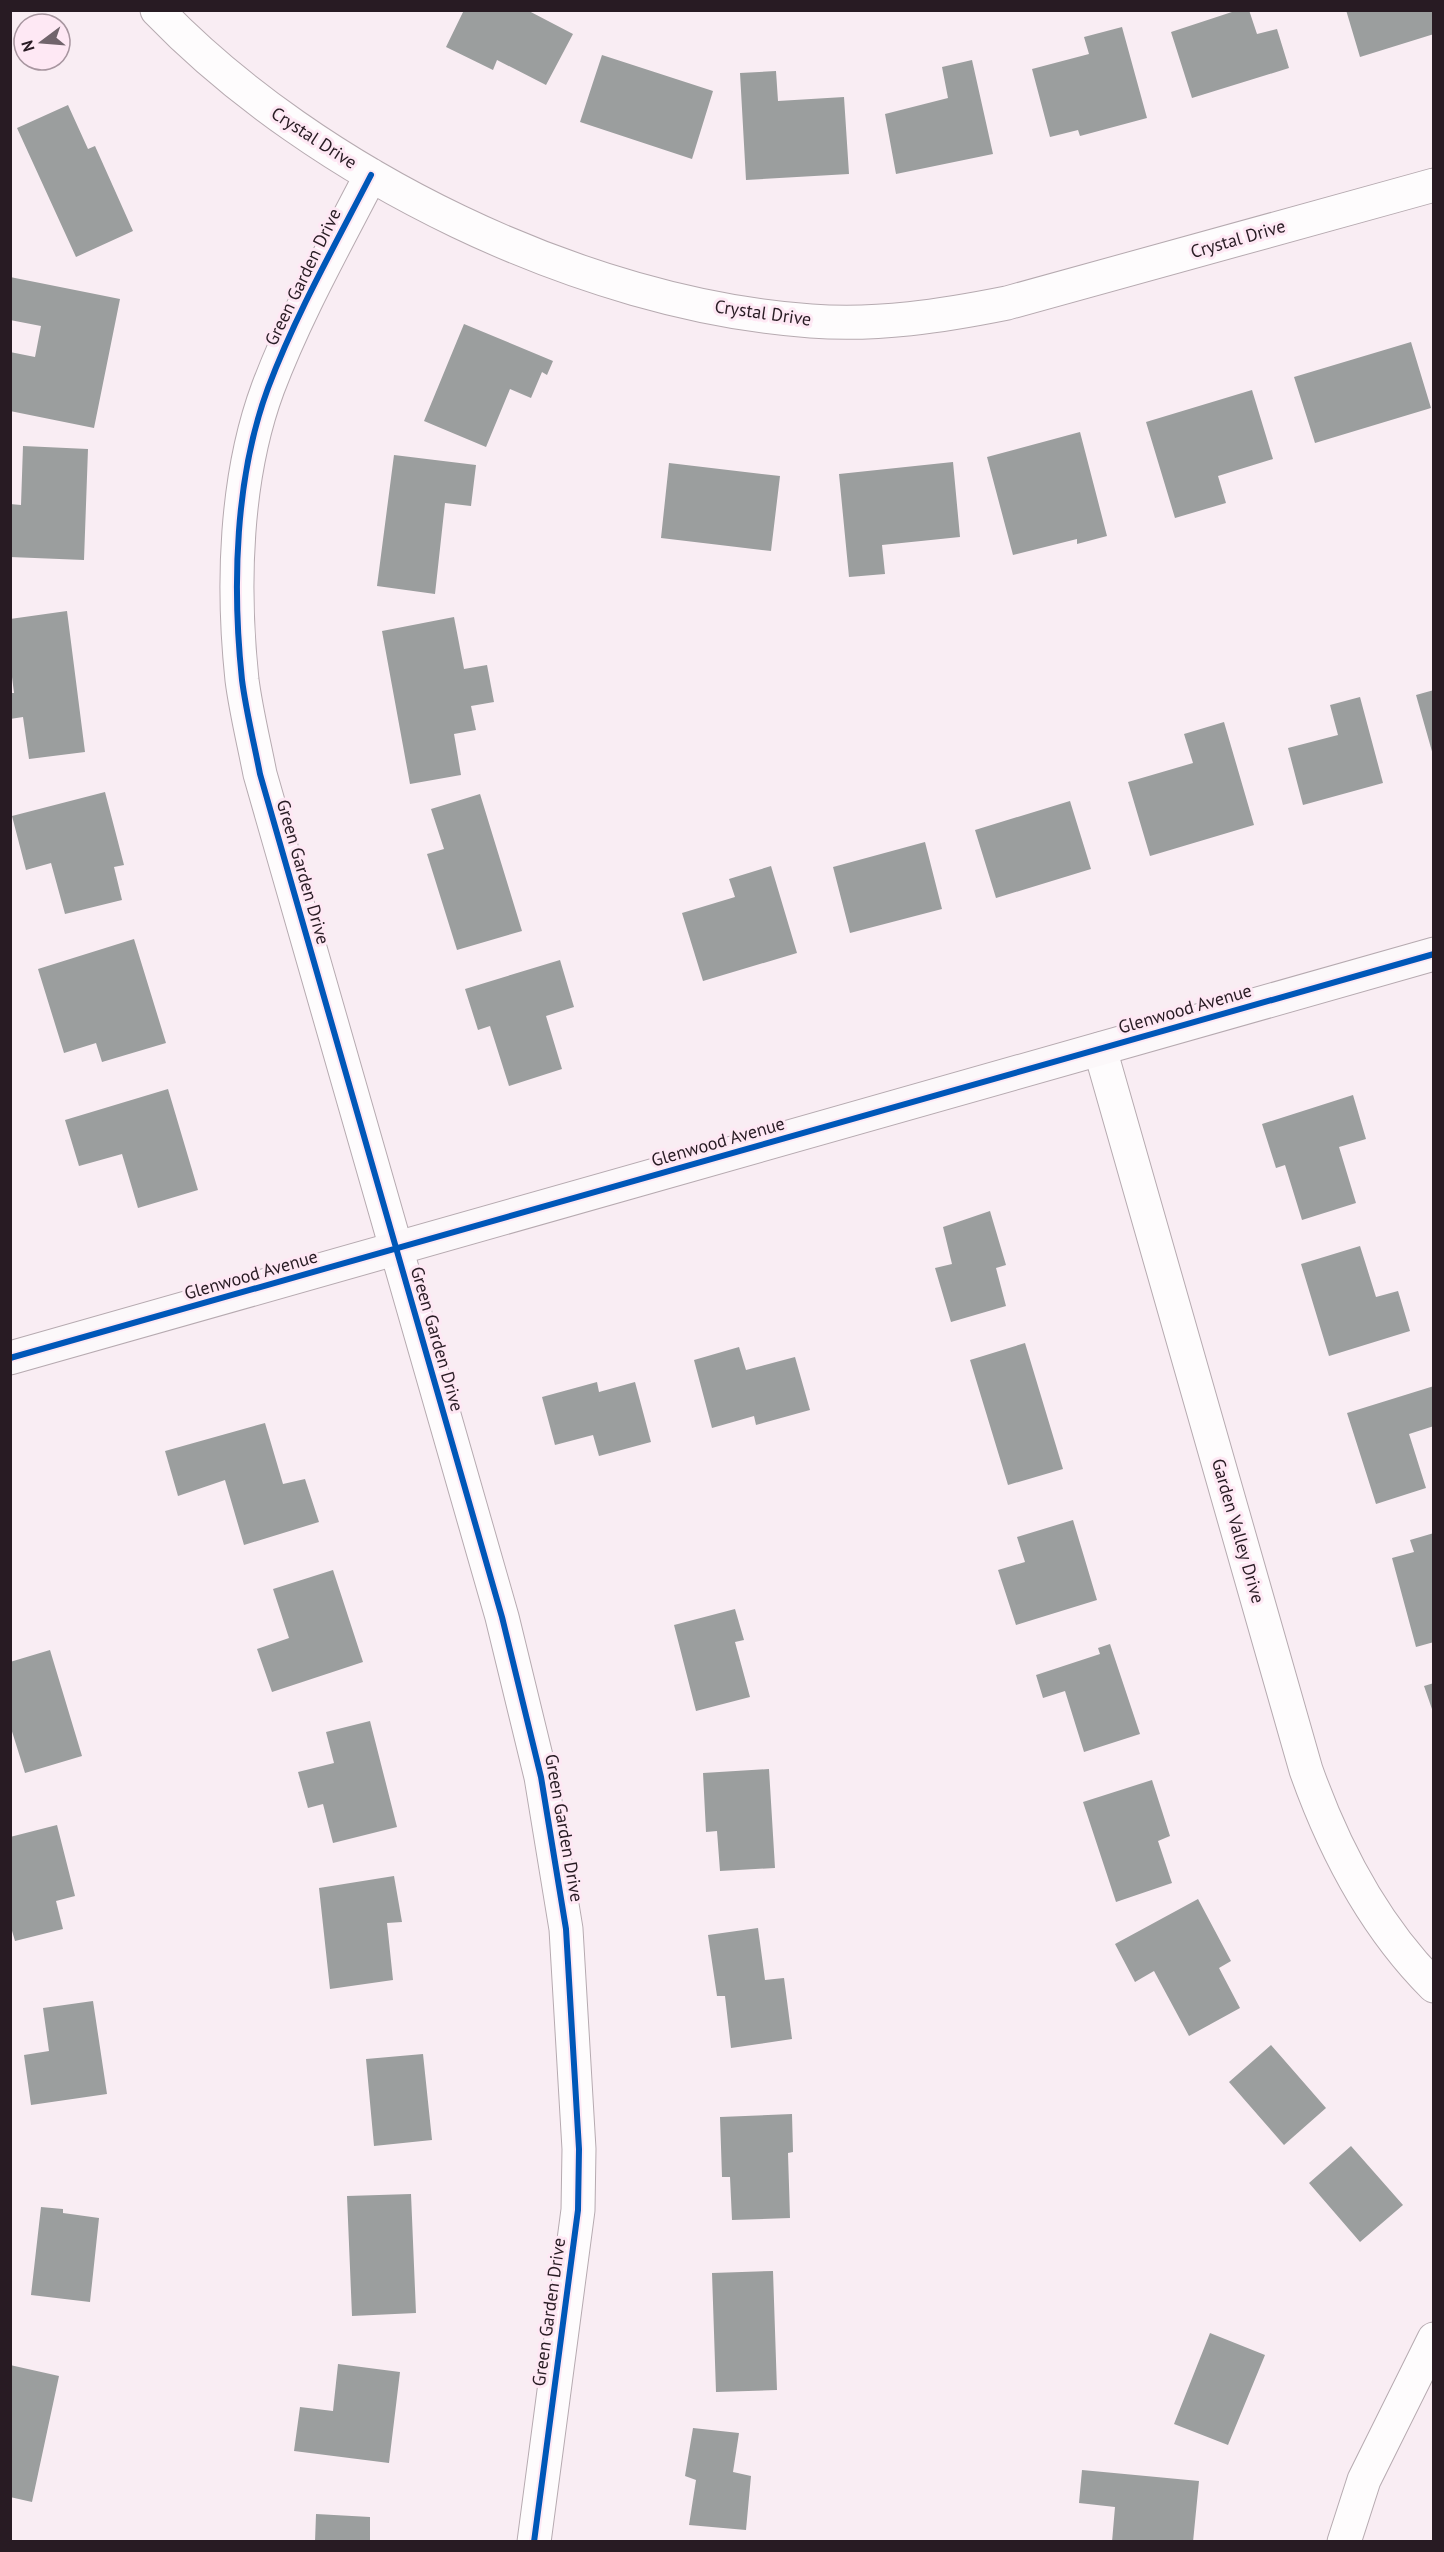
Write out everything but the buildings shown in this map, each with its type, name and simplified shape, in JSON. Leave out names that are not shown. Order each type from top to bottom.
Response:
[{"type":"street","name":"Crystal Drive","points":[[157,10],[261,104],[371,175],[451,217],[522,249],[628,288],[750,315],[812,321],[874,322],[934,317],[1007,303],[1434,185]]},
{"type":"street","name":"Green Garden Drive","points":[[371,175],[295,321],[267,390],[243,491],[237,602],[243,682],[260,774],[502,1617],[541,1777],[566,1929],[579,2149],[578,2210],[534,2541]]},
{"type":"street","name":"Glenwood Avenue","points":[[10,1358],[1434,954]]},
{"type":"street","name":"Garden Valley Drive","points":[[1100,1049],[1316,1797],[1341,1858],[1390,1935],[1434,1986]]},
{"type":"street","points":[[1344,2541],[1364,2480],[1434,2339]]},
{"type":"cycle path","points":[[371,175],[291,333],[268,388],[257,422],[249,458],[239,532],[237,570],[239,644],[242,680],[260,774],[502,1617],[541,1777],[566,1929],[579,2149],[578,2210],[534,2542]]},
{"type":"cycle path","points":[[10,1358],[1434,954]]}]
